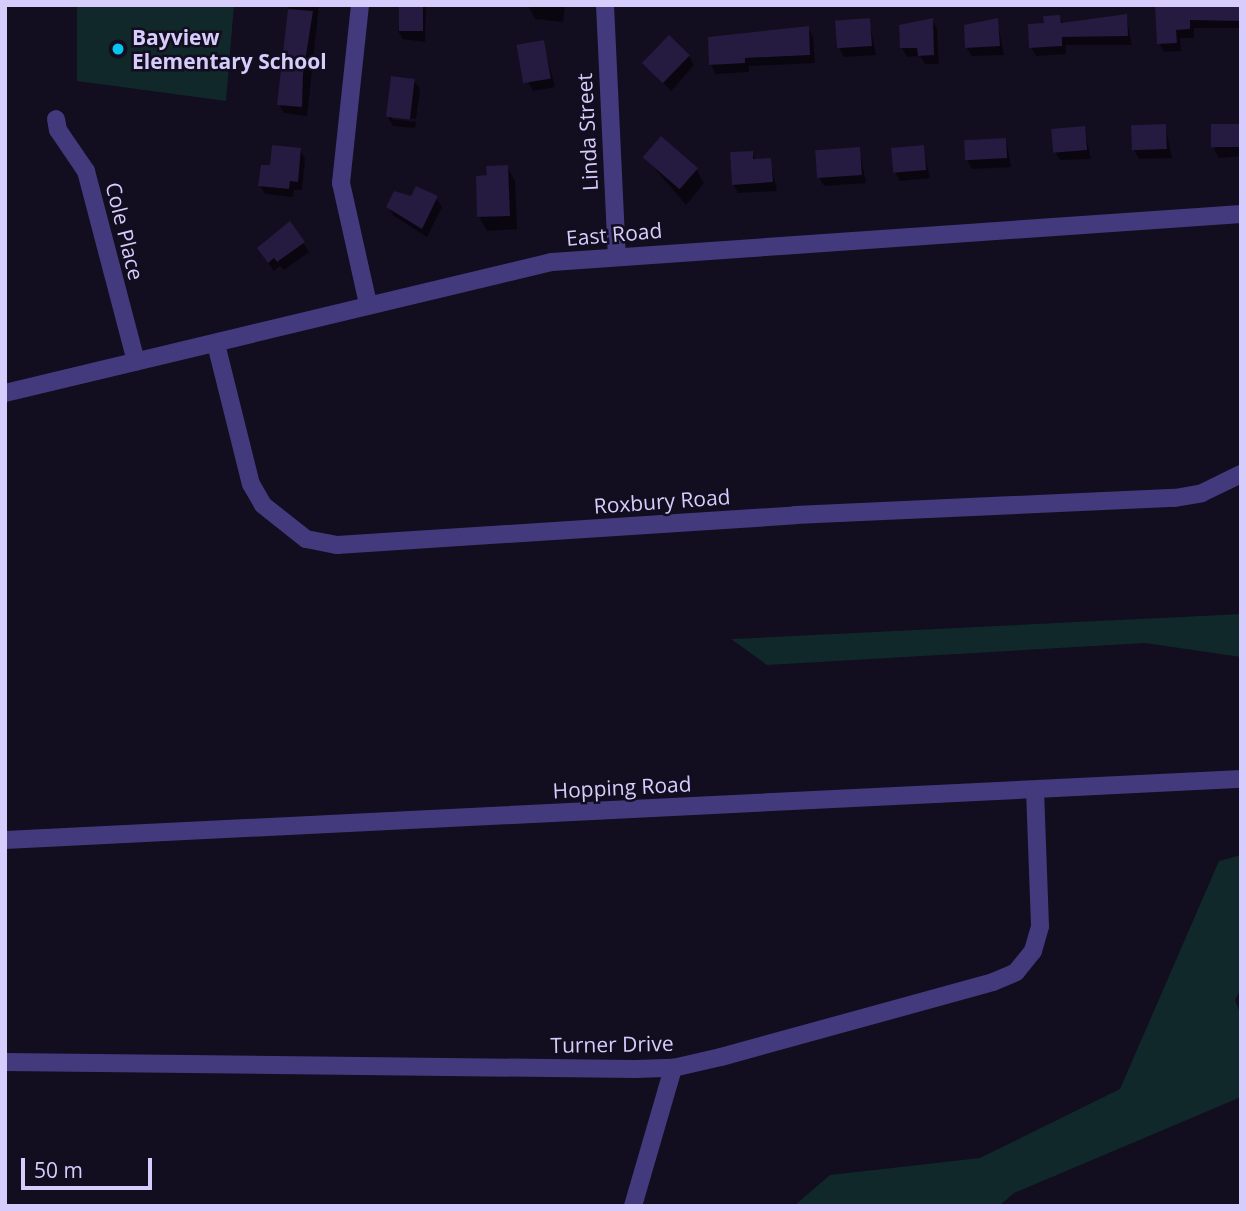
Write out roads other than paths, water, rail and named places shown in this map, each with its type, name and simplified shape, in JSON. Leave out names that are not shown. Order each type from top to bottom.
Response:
[{"type":"street","points":[[359,5],[341,183],[368,304]]},
{"type":"street","name":"Linda Street","points":[[605,5],[617,256]]},
{"type":"street","name":"Cole Place","points":[[56,119],[58,130],[86,171],[136,362]]},
{"type":"street","name":"East Road","points":[[5,393],[552,262],[1241,214]]},
{"type":"street","name":"Roxbury Road","points":[[216,344],[251,484],[263,505],[306,539],[337,545],[795,514],[1175,498],[1210,490],[1241,474]]},
{"type":"street","name":"Hopping Road","points":[[5,840],[1241,779]]},
{"type":"street","name":"Turner Drive","points":[[5,1062],[673,1068],[993,982],[1016,972],[1033,951],[1040,926],[1035,790]]},
{"type":"street","points":[[633,1206],[673,1068]]},
{"type":"place","name":"Bayview Elementary School","points":[[118,49]]}]
